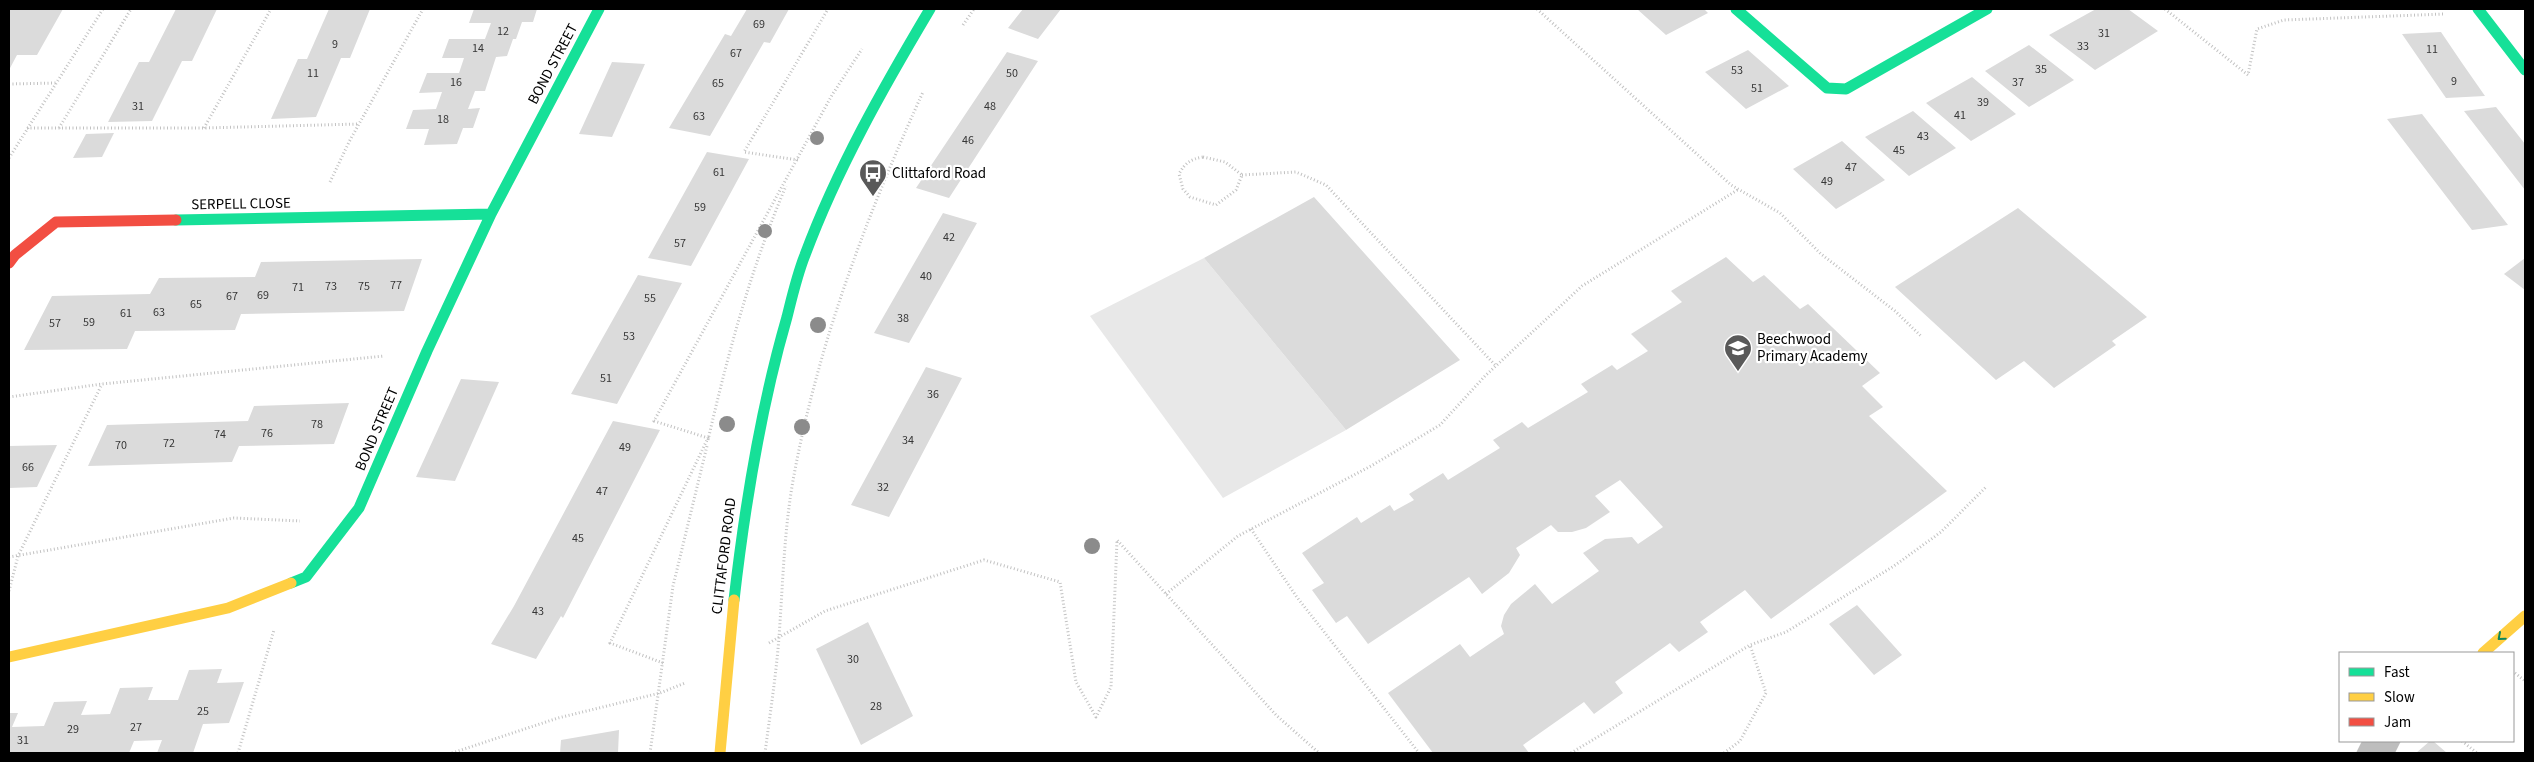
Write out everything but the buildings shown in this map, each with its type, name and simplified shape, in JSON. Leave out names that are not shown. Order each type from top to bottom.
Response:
[{"type":"street","name":"BOND STREET","points":[[9,657],[228,608],[306,577],[359,508],[427,351],[491,214],[599,9]]},
{"type":"street","name":"CLITTAFORD ROAD","points":[[720,753],[726,668],[745,504],[773,361],[807,248],[846,158],[885,84],[930,9]]},
{"type":"street","points":[[1736,9],[1827,88],[1846,89],[1987,9]]},
{"type":"street","points":[[2479,10],[2525,70]]},
{"type":"street","name":"SERPELL CLOSE","points":[[9,264],[15,254],[56,222],[491,214]]},
{"type":"street","points":[[2483,652],[2525,616]]},
{"type":"street","points":[[2372,753],[2385,742]]},
{"type":"path","points":[[9,158],[102,9]]},
{"type":"path","points":[[59,128],[130,9]]},
{"type":"path","points":[[204,128],[271,9]]},
{"type":"path","points":[[314,217],[359,124],[423,9]]},
{"type":"path","points":[[798,160],[744,152],[828,9]]},
{"type":"path","points":[[959,33],[974,9]]},
{"type":"path","points":[[1537,9],[1731,184],[1780,213],[1821,254],[1895,311],[1922,337]]},
{"type":"path","points":[[2165,9],[2248,75],[2257,29],[2284,20],[2394,17],[2479,10]]},
{"type":"path","points":[[708,438],[654,421],[832,95],[863,48]]},
{"type":"path","points":[[9,84],[56,83]]},
{"type":"path","points":[[765,753],[779,637],[785,532],[802,436],[840,294],[867,222],[924,89]]},
{"type":"path","points":[[27,128],[204,128],[359,124]]},
{"type":"path","points":[[1242,175],[1236,190],[1216,205],[1190,199],[1181,187],[1178,174],[1189,161],[1210,157],[1231,164],[1242,175],[1296,172],[1326,185],[1496,366]]},
{"type":"path","points":[[650,753],[660,693],[673,586],[722,372],[742,298],[798,160]]},
{"type":"path","points":[[1166,594],[1238,536],[1371,466],[1440,425],[1496,366],[1582,286],[1738,189]]},
{"type":"path","points":[[9,397],[102,384],[427,351]]},
{"type":"path","points":[[9,591],[18,556],[102,384]]},
{"type":"path","points":[[663,663],[610,643],[708,438]]},
{"type":"path","points":[[1571,753],[1750,645],[1786,632],[1894,566],[1941,532],[1986,487]]},
{"type":"path","points":[[9,558],[234,518],[348,524]]},
{"type":"path","points":[[1251,529],[1296,596],[1420,753]]},
{"type":"path","points":[[452,753],[558,718],[660,693],[726,668],[825,611],[984,560],[1060,582],[1076,682],[1096,717],[1111,687],[1117,540],[1276,715],[1318,753]]},
{"type":"path","points":[[238,753],[288,584]]},
{"type":"path","points":[[1724,753],[1740,740],[1766,693],[1750,645]]},
{"type":"path","points":[[2514,672],[2525,681]]},
{"type":"path","points":[[2463,742],[2476,753]]},
{"type":"shaded area","points":[[1204,258],[1346,430],[1223,498],[1090,316]]},
{"type":"traffic: fast","points":[[291,583],[306,577],[359,508],[427,351],[491,214],[599,9]]},
{"type":"traffic: fast","points":[[734,600],[743,525],[762,414],[780,341],[803,261],[834,185],[864,125],[930,9]]},
{"type":"traffic: fast","points":[[1736,9],[1827,88],[1846,89],[1987,9]]},
{"type":"traffic: fast","points":[[2478,9],[2525,70]]},
{"type":"traffic: fast","points":[[176,220],[491,214]]},
{"type":"traffic: slow","points":[[9,657],[228,608],[291,583]]},
{"type":"traffic: slow","points":[[720,753],[734,600]]},
{"type":"traffic: slow","points":[[2484,652],[2525,616]]},
{"type":"traffic: jam","points":[[9,263],[15,255],[56,222],[176,220]]},
{"type":"place","name":"Clittaford Road","points":[[873,197]]},
{"type":"place","name":"Beechwood Primary Academy","points":[[1738,372]]}]
